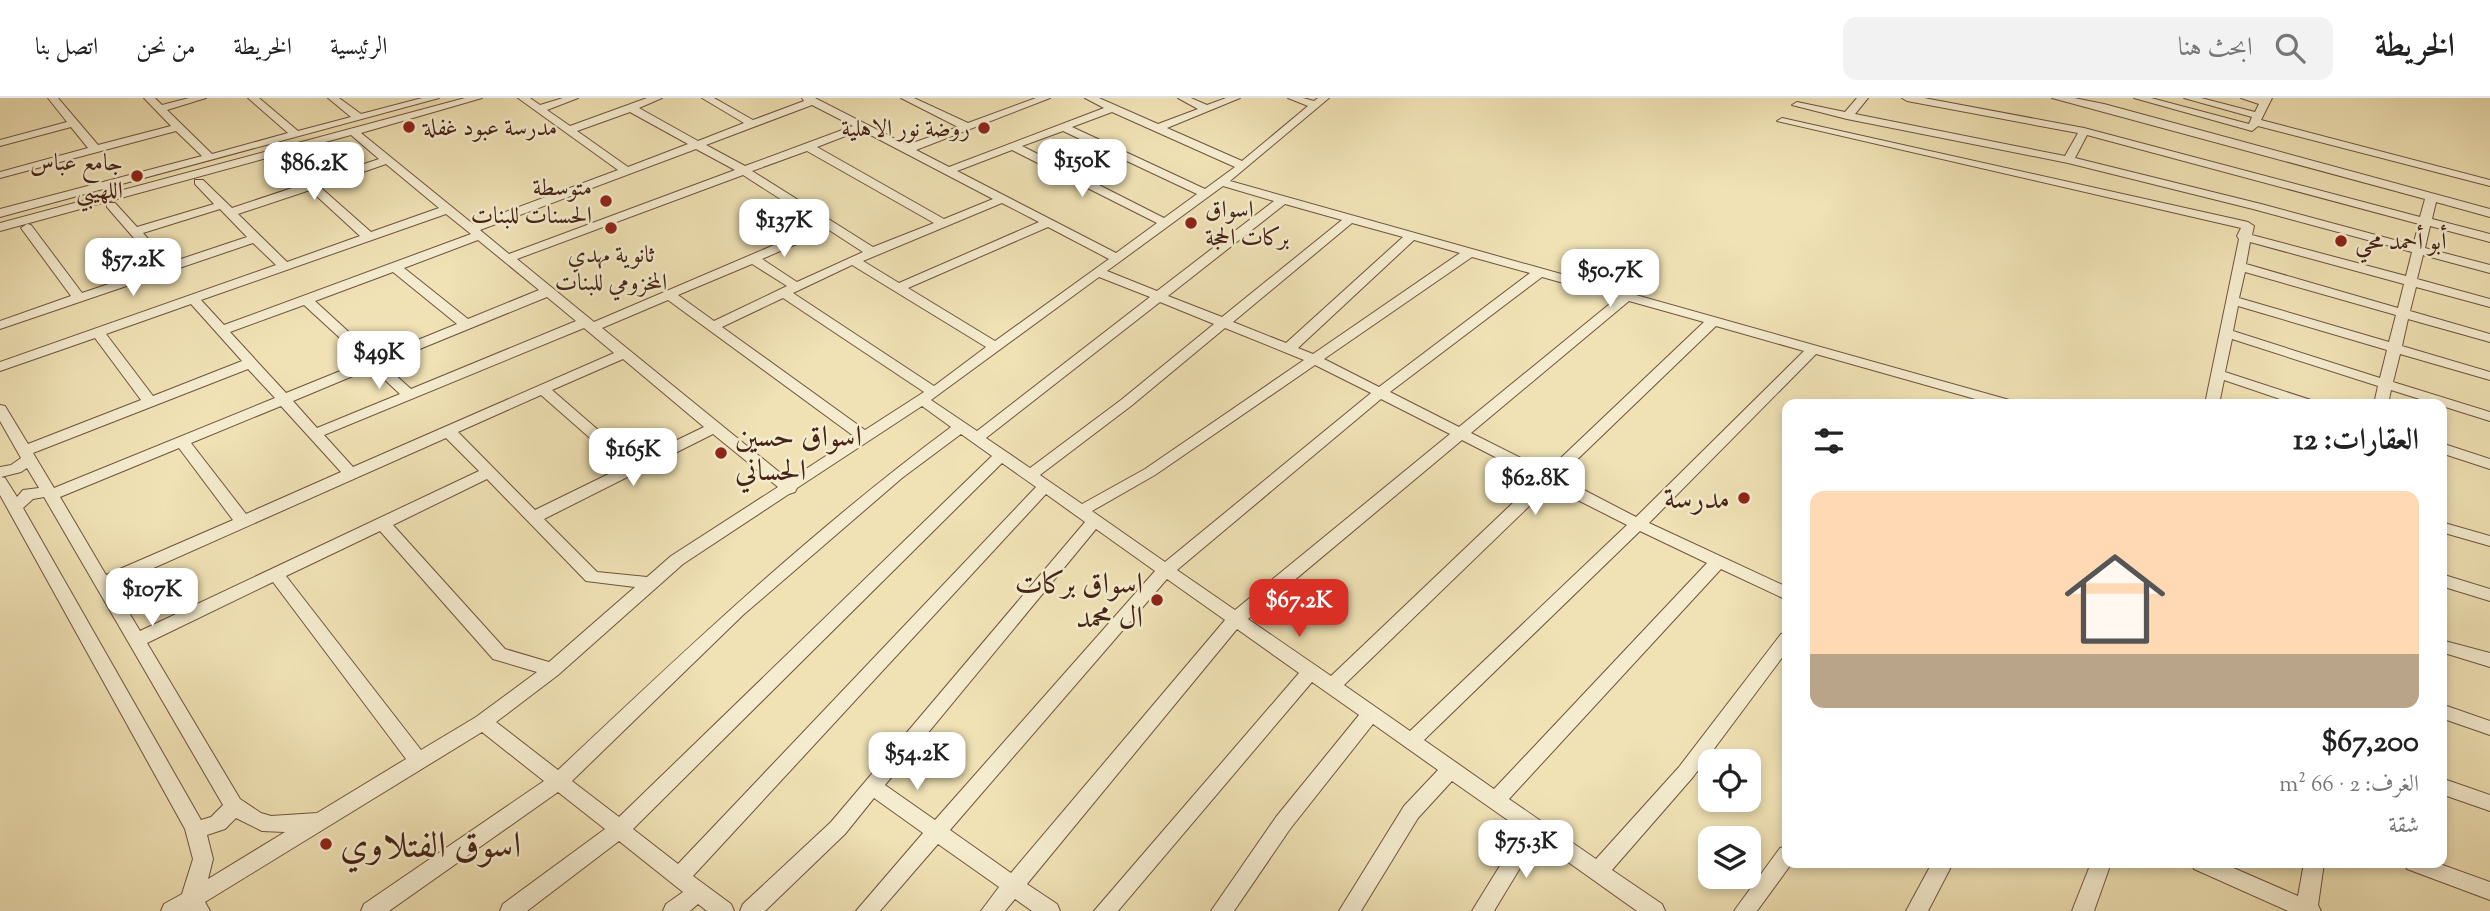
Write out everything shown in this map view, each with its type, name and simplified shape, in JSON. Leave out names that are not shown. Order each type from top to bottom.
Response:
[{"type":"street","points":[[53,98],[96,149]]},
{"type":"street","points":[[149,98],[210,158]]},
{"type":"street","points":[[160,109],[201,98]]},
{"type":"street","points":[[253,98],[297,135]]},
{"type":"street","points":[[0,219],[317,138],[434,98]]},
{"type":"street","points":[[0,213],[359,118],[456,98]]},
{"type":"street","points":[[317,138],[349,133],[477,98]]},
{"type":"street","points":[[523,98],[627,171]]},
{"type":"street","points":[[539,109],[573,98]]},
{"type":"street","points":[[570,130],[657,98]]},
{"type":"street","points":[[707,98],[753,124]]},
{"type":"street","points":[[906,98],[967,127]]},
{"type":"street","points":[[1000,98],[1020,108]]},
{"type":"street","points":[[908,149],[1045,98]]},
{"type":"street","points":[[1090,98],[1243,166]]},
{"type":"street","points":[[1183,98],[1208,109]]},
{"type":"street","points":[[1159,128],[1235,98]]},
{"type":"street","points":[[1293,98],[1319,102]]},
{"type":"street","points":[[1847,116],[1863,98]]},
{"type":"street","points":[[1907,98],[1943,102],[2084,131],[2490,238]]},
{"type":"street","points":[[2057,98],[2242,144],[2490,213]]},
{"type":"street","points":[[2139,98],[2255,122],[2490,183]]},
{"type":"street","points":[[2189,98],[2255,122]]},
{"type":"street","points":[[2242,144],[2266,100],[2246,98]]},
{"type":"street","points":[[339,99],[359,118]]},
{"type":"street","points":[[223,330],[395,267],[627,171],[810,100],[1117,258]]},
{"type":"street","points":[[173,911],[195,905],[323,818],[483,722],[552,670],[677,560],[758,504],[790,489],[928,396],[1243,166],[1319,102]]},
{"type":"street","points":[[2490,269],[2257,206],[2068,160],[1847,116],[1800,102],[1782,121],[2246,231],[2490,303]]},
{"type":"street","points":[[631,108],[743,170],[872,252]]},
{"type":"street","points":[[950,170],[1113,108]]},
{"type":"street","points":[[0,143],[74,123]]},
{"type":"street","points":[[509,258],[863,126]]},
{"type":"street","points":[[0,175],[178,127]]},
{"type":"street","points":[[1063,127],[1206,193]]},
{"type":"street","points":[[2166,152],[2184,129]]},
{"type":"street","points":[[2068,160],[2084,131]]},
{"type":"street","points":[[349,133],[388,160],[790,489]]},
{"type":"street","points":[[0,227],[199,182],[336,144],[349,133]]},
{"type":"street","points":[[807,146],[943,223]]},
{"type":"street","points":[[1013,146],[1165,223]]},
{"type":"street","points":[[0,236],[111,205],[126,197],[240,159]]},
{"type":"street","points":[[135,232],[312,186],[388,160]]},
{"type":"street","points":[[2290,187],[2307,163]]},
{"type":"street","points":[[199,182],[284,266]]},
{"type":"street","points":[[1221,182],[1990,399]]},
{"type":"street","points":[[312,186],[369,237]]},
{"type":"street","points":[[2294,216],[2305,191]]},
{"type":"street","points":[[2382,399],[2431,197]]},
{"type":"street","points":[[713,326],[853,260],[1004,198]]},
{"type":"street","points":[[976,438],[1284,199]]},
{"type":"street","points":[[111,205],[167,268]]},
{"type":"street","points":[[2213,399],[2238,266],[2246,231],[2257,206]]},
{"type":"street","points":[[0,367],[448,209]]},
{"type":"street","points":[[679,877],[1038,481],[1351,218]]},
{"type":"street","points":[[898,288],[1049,222]]},
{"type":"street","points":[[316,434],[409,394],[670,295],[831,225]]},
{"type":"street","points":[[27,228],[79,298]]},
{"type":"street","points":[[1288,349],[1412,236]]},
{"type":"street","points":[[0,326],[255,238]]},
{"type":"street","points":[[751,911],[838,828],[873,787],[1088,515],[1470,252]]},
{"type":"street","points":[[753,258],[789,290],[928,396],[976,438],[1649,909]]},
{"type":"street","points":[[853,260],[995,347]]},
{"type":"street","points":[[2238,266],[2490,338]]},
{"type":"street","points":[[395,267],[465,324]]},
{"type":"street","points":[[1098,272],[1314,359],[1463,432],[1638,524],[1782,592]]},
{"type":"street","points":[[867,911],[1166,570],[1380,393],[1540,272]]},
{"type":"street","points":[[15,506],[29,494],[49,493],[549,291]]},
{"type":"street","points":[[670,295],[866,438]]},
{"type":"street","points":[[992,911],[1016,886],[1236,619],[1627,296]]},
{"type":"street","points":[[193,299],[351,474]]},
{"type":"street","points":[[306,299],[409,394]]},
{"type":"street","points":[[2231,300],[2490,376]]},
{"type":"street","points":[[1332,686],[1713,321]]},
{"type":"street","points":[[98,332],[150,402]]},
{"type":"street","points":[[2225,333],[2433,399]]},
{"type":"street","points":[[1411,741],[1638,524],[1813,349]]},
{"type":"street","points":[[104,583],[625,353]]},
{"type":"street","points":[[0,472],[16,470],[27,455],[250,363]]},
{"type":"street","points":[[2218,374],[2294,399]]},
{"type":"street","points":[[542,390],[632,468]]},
{"type":"street","points":[[2447,403],[2490,417]]},
{"type":"street","points":[[0,409],[233,805],[255,822],[282,825],[323,818]]},
{"type":"street","points":[[534,517],[715,426]]},
{"type":"street","points":[[372,911],[558,782],[737,611],[897,475],[961,427]]},
{"type":"street","points":[[449,431],[592,577],[650,583]]},
{"type":"street","points":[[181,440],[243,522]]},
{"type":"street","points":[[2447,450],[2490,464]]},
{"type":"street","points":[[511,911],[620,830],[1001,455]]},
{"type":"street","points":[[137,640],[490,472]]},
{"type":"street","points":[[0,481],[195,828],[203,859],[195,905]]},
{"type":"street","points":[[383,524],[499,654],[552,670]]},
{"type":"street","points":[[2447,529],[2490,541]]},
{"type":"street","points":[[1496,800],[1717,563]]},
{"type":"street","points":[[275,573],[418,761]]},
{"type":"street","points":[[2447,582],[2490,595]]},
{"type":"street","points":[[1598,872],[1686,772],[1782,645]]},
{"type":"street","points":[[2447,648],[2490,660]]},
{"type":"street","points":[[1105,911],[1311,671]]},
{"type":"street","points":[[1223,911],[1283,822],[1371,713]]},
{"type":"street","points":[[2447,713],[2490,728]]},
{"type":"street","points":[[483,722],[723,911]]},
{"type":"street","points":[[1350,911],[1411,812],[1451,769]]},
{"type":"street","points":[[873,787],[938,830],[1049,911]]},
{"type":"street","points":[[2447,788],[2490,803]]},
{"type":"street","points":[[195,828],[220,821],[230,813],[233,805]]},
{"type":"street","points":[[1483,911],[1534,827]]},
{"type":"street","points":[[1745,911],[1782,861]]},
{"type":"street","points":[[1917,911],[1940,868]]},
{"type":"street","points":[[2087,910],[2100,868]]},
{"type":"street","points":[[2212,868],[2307,910],[2313,868]]},
{"type":"street","points":[[2428,868],[2490,891]]},
{"type":"street","points":[[674,911],[698,892]]},
{"type":"place","name":"مدرسة عبود غفلة","points":[[409,127]]},
{"type":"place","name":"روضة نور الاهلية","points":[[984,128]]},
{"type":"place","name":"جامع عباس اللهيبي","points":[[137,176]]},
{"type":"place","name":"متوسطة الحسنات للبنات","points":[[606,201]]},
{"type":"place","name":"اسواق بركات الحجة","points":[[1191,223]]},
{"type":"place","name":"ثانوية مهدي المخزومي للبنات","points":[[611,228]]},
{"type":"place","name":"أبو أحمد محي","points":[[2341,241]]},
{"type":"place","name":"اسواق حسين الحساني","points":[[721,453]]},
{"type":"place","name":"مدرسة","points":[[1744,498]]},
{"type":"place","name":"اسواق بركات ال محمد","points":[[1157,600]]},
{"type":"place","name":"اسوق الفتلاوي","points":[[326,844]]}]
